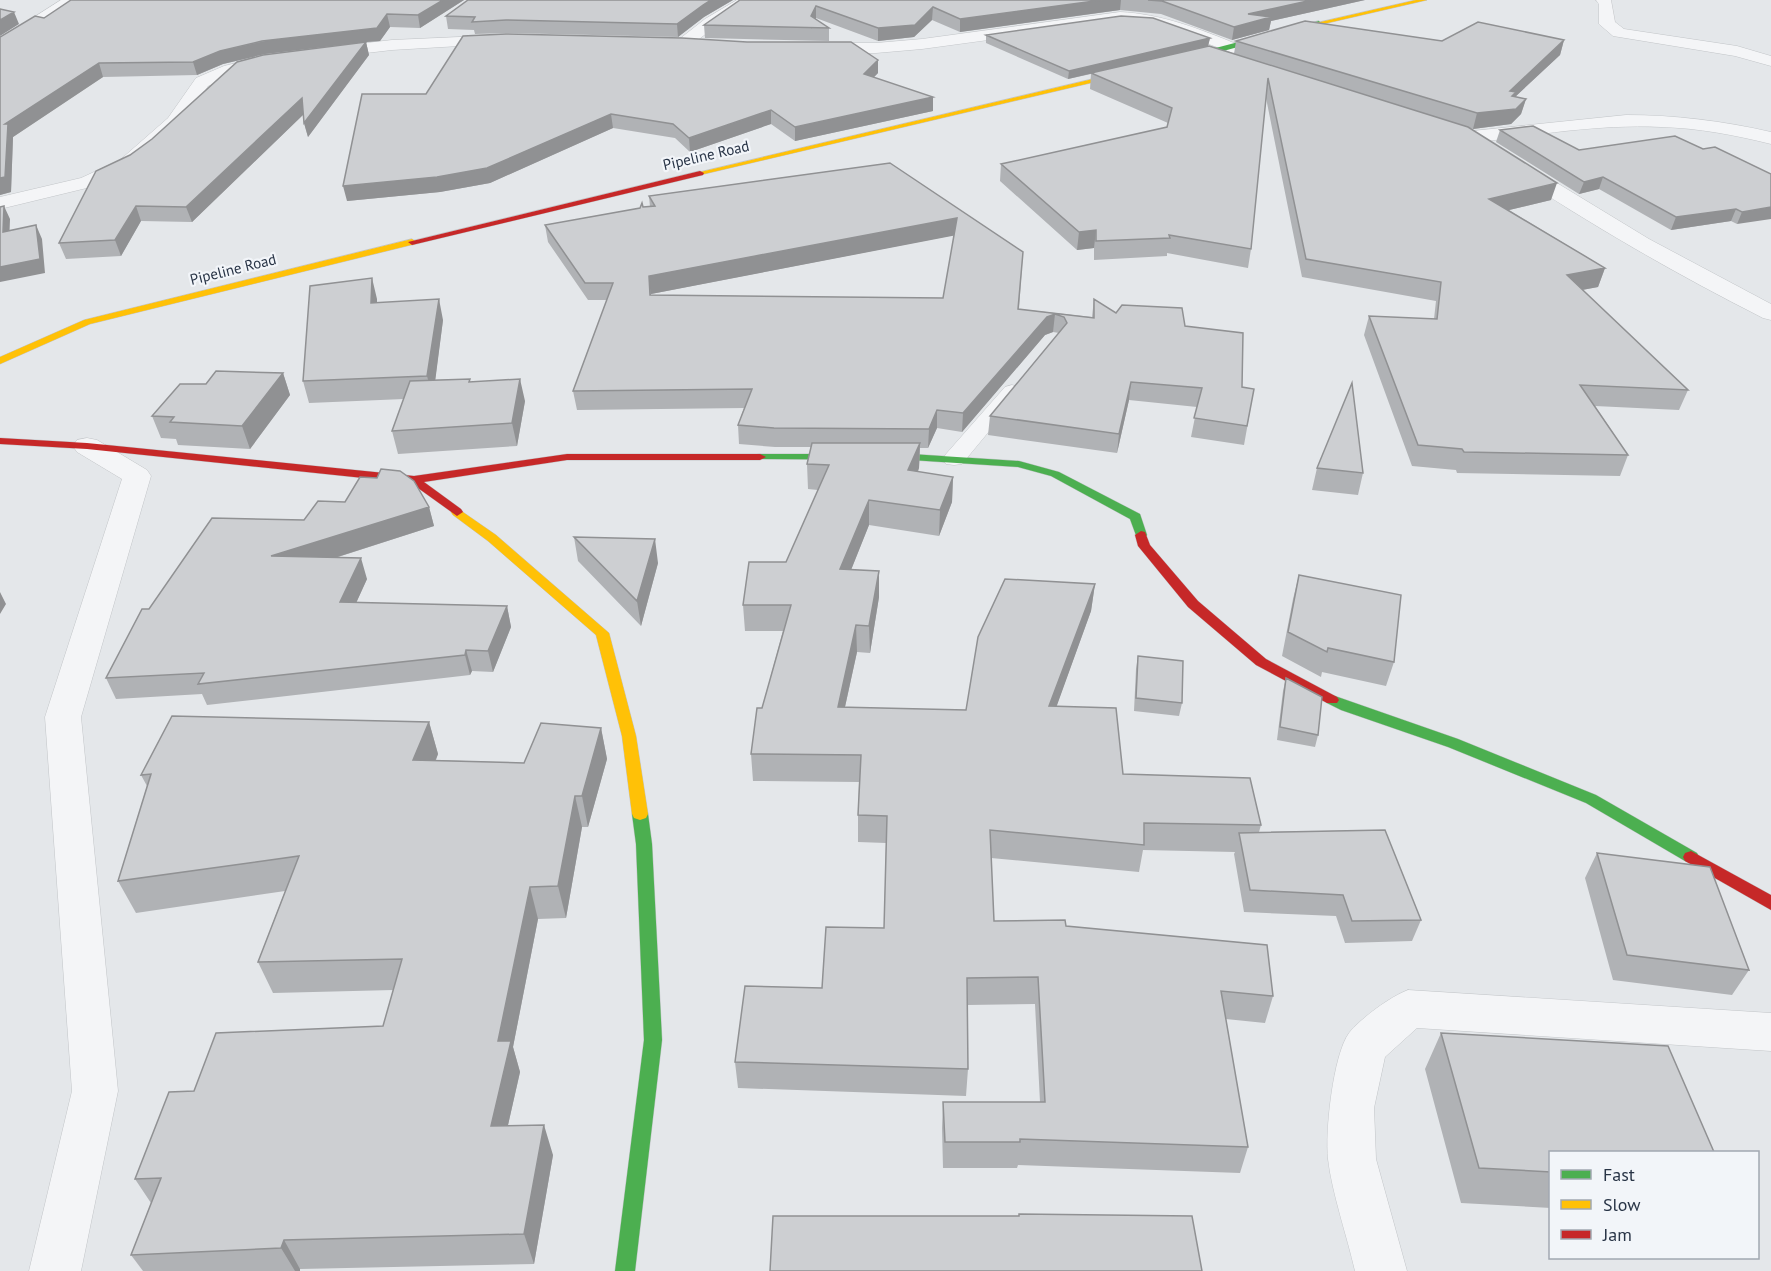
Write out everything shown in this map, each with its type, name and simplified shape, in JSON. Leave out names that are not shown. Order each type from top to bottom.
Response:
[{"type":"street","points":[[0,46],[71,0]]},
{"type":"street","points":[[705,45],[677,44],[748,0]]},
{"type":"street","points":[[1207,54],[1236,56],[1353,14],[1425,0]]},
{"type":"street","points":[[1603,0],[1606,3],[1607,24],[1619,33],[1737,51],[1771,61]]},
{"type":"street","points":[[794,48],[876,48],[922,44],[1108,18],[1140,16],[1173,24],[1236,56]]},
{"type":"street","points":[[411,44],[440,25]]},
{"type":"street","points":[[312,54],[411,44],[519,40]]},
{"type":"street","name":"Pipeline Road","points":[[0,361],[87,322],[583,200],[1207,54]]},
{"type":"street","points":[[0,203],[88,182],[127,164],[176,122],[202,82],[230,70],[289,58]]},
{"type":"street","points":[[1472,136],[1626,121],[1718,126],[1771,138]]},
{"type":"street","points":[[1450,130],[1472,136],[1582,208],[1683,267],[1771,313]]},
{"type":"street","points":[[0,441],[87,446],[414,480],[567,457],[911,457],[1019,464],[1055,474],[1136,517],[1144,546],[1193,604],[1261,662],[1346,707],[1453,743],[1592,799],[1771,903]]},
{"type":"street","points":[[56,1271],[95,1091],[63,717],[137,476],[87,446]]},
{"type":"street","points":[[414,480],[492,538],[602,633],[629,736],[644,844],[653,1040],[625,1271]]},
{"type":"street","points":[[1381,1271],[1352,1159],[1351,1108],[1365,1047],[1408,1009],[1771,1032]]},
{"type":"lane","points":[[954,459],[1023,377]]},
{"type":"building","points":[[71,0],[443,0],[418,15],[387,14],[377,28],[262,41],[220,51],[193,62],[99,63],[5,124],[8,124],[5,177],[0,178],[0,37],[35,16],[44,18]]},
{"type":"building","points":[[468,0],[711,0],[677,24],[506,20],[472,22],[475,17],[446,16]]},
{"type":"building","points":[[740,0],[1102,0],[960,19],[933,7],[915,25],[878,28],[816,6],[811,16],[829,28],[704,25]]},
{"type":"building","points":[[1148,0],[1312,0],[1248,14],[1271,17],[1234,27],[1162,1]]},
{"type":"building","points":[[0,9],[14,12],[0,20]]},
{"type":"building","points":[[1121,16],[1153,18],[1210,38],[1069,71],[986,35]]},
{"type":"building","points":[[1305,21],[1442,41],[1478,22],[1564,40],[1510,91],[1516,92],[1512,96],[1526,99],[1516,109],[1477,113],[1236,41]]},
{"type":"building","points":[[506,34],[682,38],[747,42],[851,42],[878,60],[864,74],[933,97],[795,127],[771,110],[689,138],[673,124],[611,114],[487,168],[437,177],[343,186],[362,94],[426,94],[463,36]]},
{"type":"building","points":[[366,42],[304,123],[302,98],[186,207],[136,206],[115,240],[59,243],[96,171],[130,155],[152,139],[237,62],[263,55]]},
{"type":"building","points":[[1209,46],[1468,127],[1557,183],[1489,199],[1605,268],[1567,275],[1688,390],[1580,385],[1628,455],[1464,452],[1462,449],[1418,445],[1369,316],[1437,319],[1441,282],[1306,259],[1268,78],[1251,249],[1169,235],[1170,238],[1096,241],[1096,230],[1079,232],[1001,164],[1167,127],[1172,108],[1091,73]]},
{"type":"building","points":[[1533,126],[1579,150],[1675,136],[1703,149],[1715,147],[1771,174],[1771,207],[1742,212],[1736,209],[1676,217],[1603,177],[1584,182],[1500,130]]},
{"type":"building","points":[[890,163],[1023,252],[1018,309],[1094,318],[1094,299],[1116,313],[1122,305],[1182,308],[1185,326],[1243,333],[1242,387],[1254,389],[1247,426],[1194,418],[1202,388],[1131,382],[1119,434],[990,416],[1067,323],[1064,317],[1055,314],[1047,317],[963,413],[937,410],[929,429],[774,428],[738,425],[752,389],[573,391],[613,283],[585,283],[545,225],[640,208],[642,203],[643,207],[655,206],[649,196]],"holes":[[[957,218],[943,298],[650,295],[649,276]]]},
{"type":"building","points":[[4,206],[3,232],[36,225],[40,259],[0,267],[0,207]]},
{"type":"building","points":[[372,278],[371,303],[439,299],[427,376],[303,381],[310,286]]},
{"type":"building","points":[[216,371],[283,373],[242,426],[170,422],[174,417],[152,416],[180,384],[206,384]]},
{"type":"building","points":[[470,379],[469,382],[520,379],[512,423],[392,431],[410,381]]},
{"type":"building","points":[[1352,383],[1363,473],[1317,468]]},
{"type":"building","points":[[812,443],[920,443],[908,470],[953,477],[940,510],[869,500],[840,569],[879,571],[869,626],[856,625],[838,707],[966,710],[978,637],[1005,579],[1095,584],[1049,706],[1116,708],[1123,774],[1250,778],[1261,825],[1144,823],[1144,845],[990,830],[994,921],[1065,920],[1066,926],[1267,945],[1273,996],[1221,991],[1248,1147],[1020,1139],[1020,1142],[945,1142],[943,1102],[1045,1102],[1038,977],[967,978],[968,1069],[735,1062],[745,986],[822,988],[826,927],[884,928],[887,816],[858,815],[861,755],[751,754],[757,708],[762,708],[791,605],[743,605],[749,562],[786,562],[829,465],[807,464]]},
{"type":"building","points":[[381,469],[400,471],[414,481],[429,507],[271,556],[361,558],[340,602],[507,606],[488,651],[466,650],[465,655],[198,684],[204,673],[106,678],[142,609],[149,609],[212,518],[304,520],[318,501],[345,502],[360,477],[377,478]]},
{"type":"building","points":[[574,537],[655,539],[637,601]]},
{"type":"building","points":[[1299,575],[1401,595],[1394,662],[1328,648],[1327,652],[1288,632]]},
{"type":"building","points":[[1138,656],[1183,661],[1182,703],[1136,698]]},
{"type":"building","points":[[1286,678],[1322,697],[1318,735],[1280,727]]},
{"type":"building","points":[[172,716],[429,722],[413,760],[524,763],[541,723],[601,728],[582,796],[575,796],[558,886],[530,887],[498,1041],[511,1041],[491,1126],[544,1125],[524,1234],[284,1240],[281,1248],[131,1255],[161,1178],[135,1179],[169,1092],[194,1091],[216,1033],[383,1026],[402,959],[258,962],[299,856],[118,881],[151,774],[141,775]]},
{"type":"building","points":[[1385,830],[1421,920],[1352,921],[1343,895],[1250,890],[1239,833]]},
{"type":"building","points":[[1597,853],[1710,867],[1749,970],[1627,955]]},
{"type":"building","points":[[1441,1033],[1668,1046],[1714,1151],[1549,1151],[1549,1172],[1479,1168]]},
{"type":"building","points":[[1019,1214],[1192,1216],[1202,1271],[770,1271],[773,1216],[1019,1216]]},
{"type":"traffic: fast","points":[[1097,80],[1207,54],[1319,23]]},
{"type":"traffic: fast","points":[[760,457],[911,457],[1019,464],[1055,474],[1136,517],[1141,535]]},
{"type":"traffic: fast","points":[[1332,700],[1346,707],[1453,743],[1591,799],[1691,857]]},
{"type":"traffic: fast","points":[[625,1271],[653,1040],[644,844],[640,814]]},
{"type":"traffic: slow","points":[[1319,23],[1424,0]]},
{"type":"traffic: slow","points":[[700,173],[1097,80]]},
{"type":"traffic: slow","points":[[0,361],[87,322],[412,242]]},
{"type":"traffic: slow","points":[[457,512],[492,538],[602,633],[629,736],[640,814]]},
{"type":"traffic: jam","points":[[412,242],[700,173]]},
{"type":"traffic: jam","points":[[0,441],[87,446],[414,480],[457,512]]},
{"type":"traffic: jam","points":[[414,480],[567,457],[760,457]]},
{"type":"traffic: jam","points":[[1141,535],[1144,546],[1193,604],[1261,662],[1332,700]]},
{"type":"traffic: jam","points":[[1691,857],[1771,903]]}]
